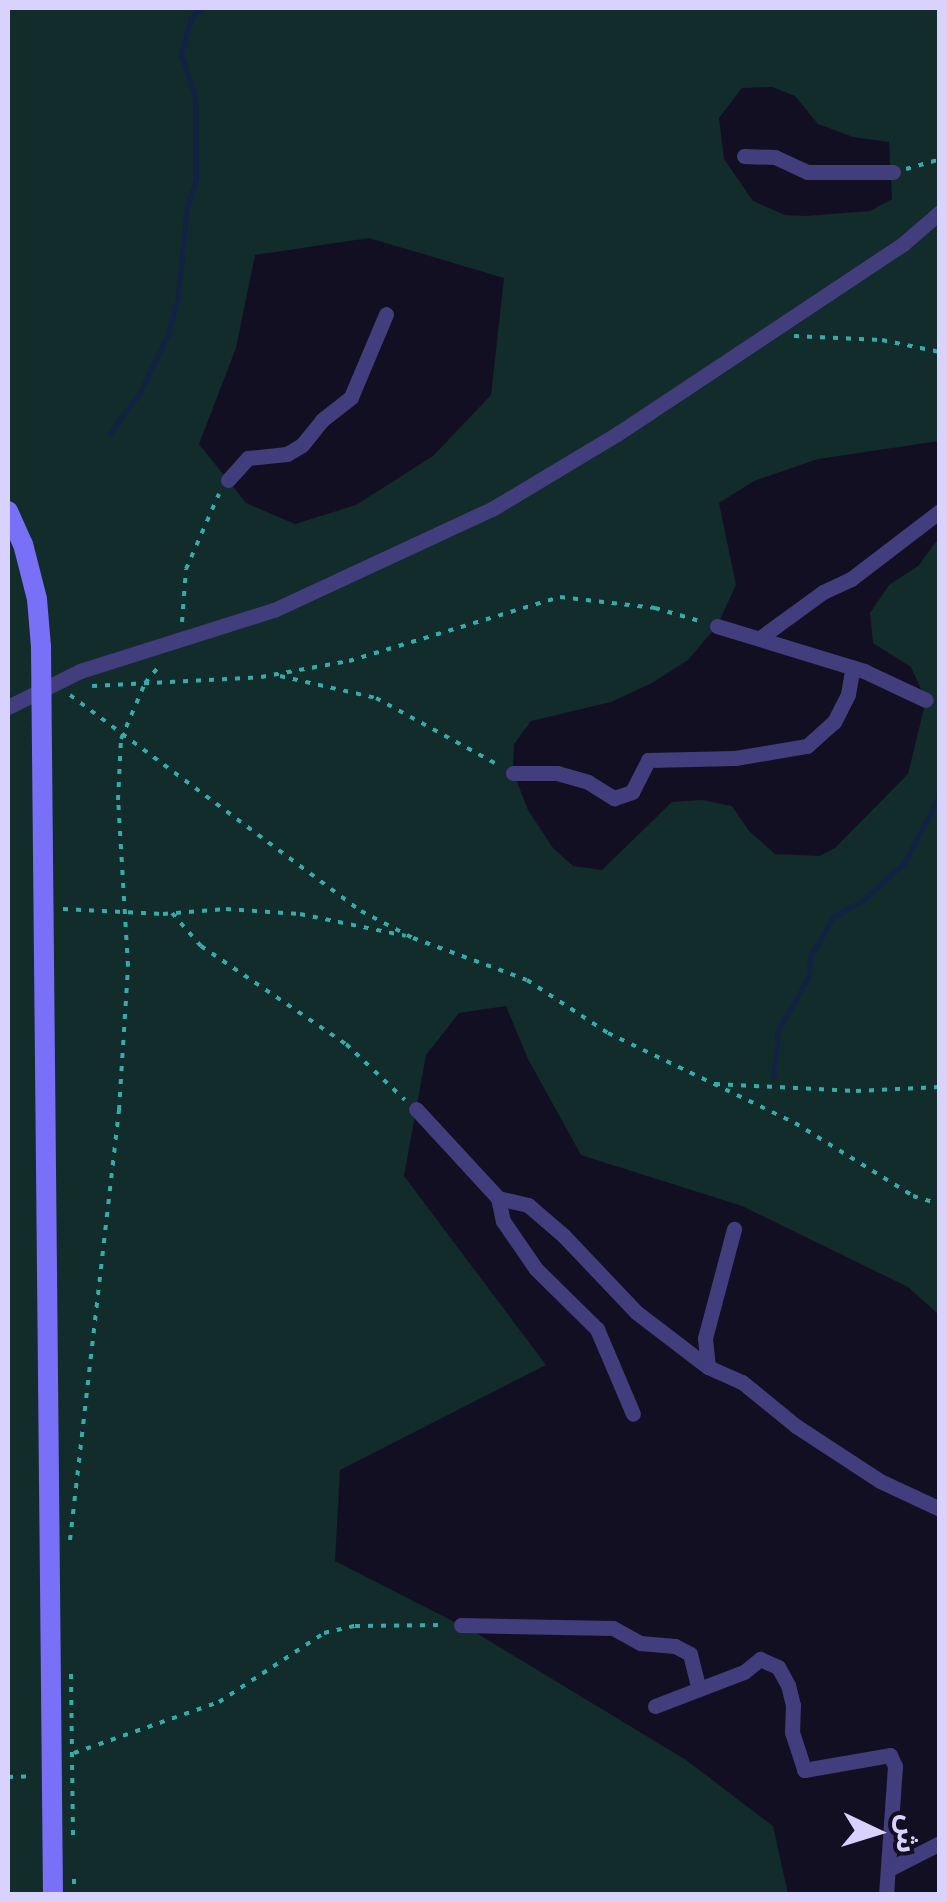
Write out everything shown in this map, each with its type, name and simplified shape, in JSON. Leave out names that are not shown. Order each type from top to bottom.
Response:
[{"type":"main road","points":[[8,511],[23,544],[37,599],[47,688],[44,908],[54,1894]]},
{"type":"street","points":[[744,156],[774,157],[807,172],[894,172]]},
{"type":"street","points":[[8,707],[47,688],[274,610],[492,509],[617,434],[903,244],[940,212]]},
{"type":"street","points":[[228,480],[248,458],[287,454],[302,445],[322,420],[351,396],[386,314]]},
{"type":"street","points":[[760,638],[822,592],[851,578],[940,511]]},
{"type":"street","points":[[717,626],[853,668],[926,700]]},
{"type":"street","points":[[513,772],[557,773],[588,782],[614,798],[632,792],[648,760],[734,758],[807,746],[834,722],[848,694],[853,668]]},
{"type":"street","points":[[416,1109],[498,1198],[504,1222],[521,1249],[597,1330],[633,1414]]},
{"type":"street","points":[[498,1198],[528,1205],[563,1235],[636,1312],[708,1367],[742,1382],[796,1426],[880,1481],[940,1509]]},
{"type":"street","points":[[708,1367],[706,1338],[734,1229]]},
{"type":"street","points":[[462,1626],[613,1628],[640,1643],[675,1646],[690,1654],[699,1689]]},
{"type":"street","points":[[655,1706],[744,1672],[760,1659],[778,1667],[788,1685],[792,1732],[804,1770],[890,1754],[895,1766],[891,1868],[886,1894]]},
{"type":"street","points":[[891,1868],[940,1843]]},
{"type":"path","points":[[894,172],[940,159]]},
{"type":"path","points":[[792,336],[810,333],[882,340],[940,352]]},
{"type":"path","points":[[70,1558],[72,1500],[119,1110],[128,966],[118,800],[124,732],[144,683],[181,642],[186,569],[204,520],[228,480]]},
{"type":"path","points":[[88,686],[272,675],[350,661],[560,597],[655,608],[717,626]]},
{"type":"path","points":[[272,675],[376,698],[513,772]]},
{"type":"path","points":[[47,688],[124,732],[360,911],[413,938],[527,980],[608,1033],[795,1123],[913,1196],[940,1204]]},
{"type":"path","points":[[44,908],[172,913],[226,908],[300,914],[413,938]]},
{"type":"path","points":[[172,913],[201,946],[346,1044],[416,1109]]},
{"type":"path","points":[[710,1083],[856,1092],[940,1086]]},
{"type":"path","points":[[74,1753],[219,1702],[324,1633],[355,1626],[462,1626]]},
{"type":"path","points":[[71,1671],[73,1852]]},
{"type":"path","points":[[8,1777],[51,1774]]},
{"type":"path","points":[[73,1866],[74,1894]]},
{"type":"green space","points":[[8,8],[939,8],[939,441],[818,459],[754,481],[719,503],[736,585],[717,626],[688,660],[652,683],[611,702],[531,721],[514,744],[513,772],[528,810],[553,848],[573,866],[602,870],[672,802],[702,800],[732,806],[749,831],[775,854],[820,856],[835,848],[908,774],[926,700],[911,667],[873,643],[870,613],[889,585],[918,566],[939,538],[939,1315],[908,1287],[742,1206],[581,1155],[528,1059],[506,1006],[459,1013],[426,1055],[404,1176],[546,1365],[340,1470],[335,1561],[478,1634],[686,1760],[773,1826],[788,1894],[8,1894]],"holes":[[[772,87],[795,96],[818,124],[853,137],[889,142],[892,199],[870,211],[806,216],[785,215],[753,201],[724,159],[719,118],[742,88]],[[369,238],[504,278],[491,395],[433,456],[356,505],[295,524],[246,503],[199,444],[236,348],[255,255]]]},
{"type":"waterway","points":[[110,433],[140,392],[168,334],[178,295],[187,207],[196,179],[195,95],[181,55],[191,18],[200,8]]},
{"type":"waterway","points":[[773,1079],[778,1030],[808,978],[811,955],[834,916],[862,901],[904,863],[940,795]]}]
